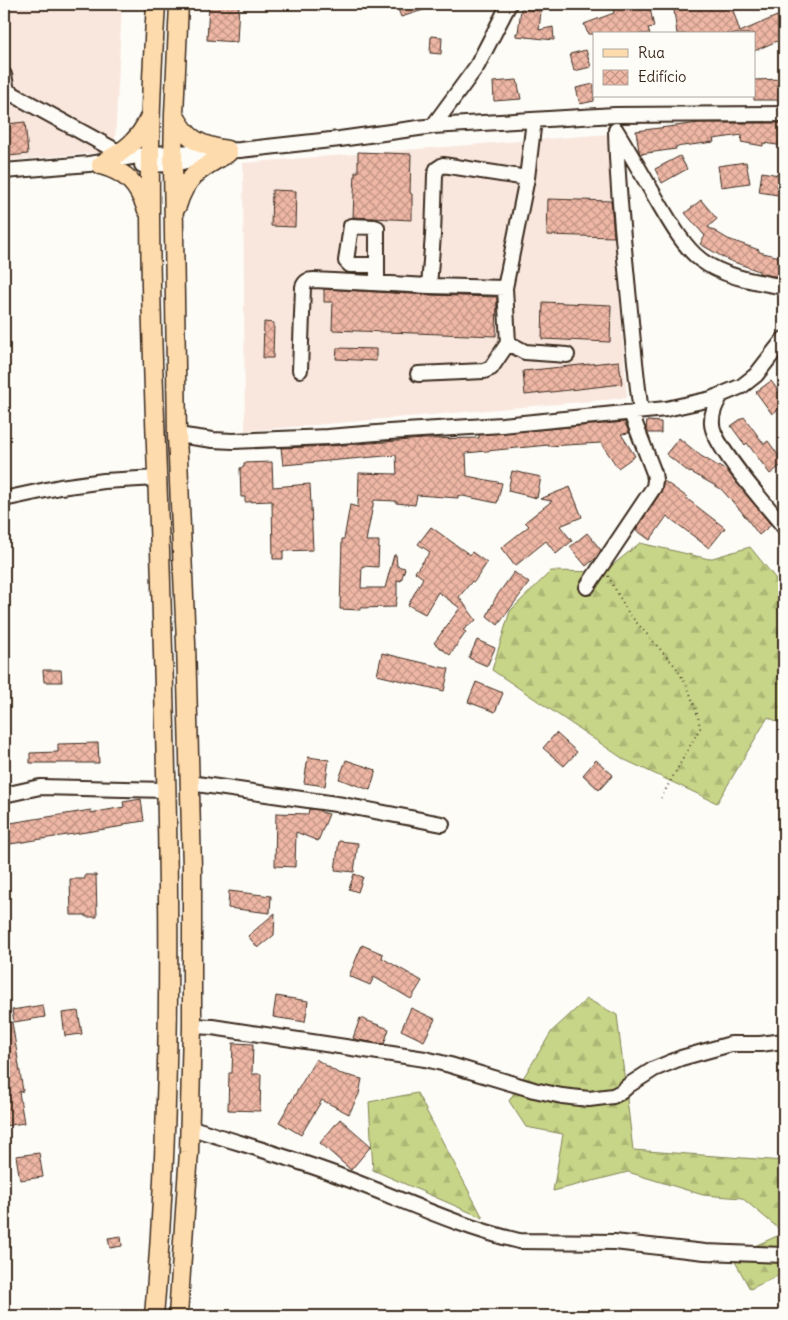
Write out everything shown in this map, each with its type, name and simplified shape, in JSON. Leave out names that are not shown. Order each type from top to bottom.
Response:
[{"type":"main road","points":[[154,1316],[161,1234],[168,971],[166,790],[150,282],[151,113],[156,4]]},
{"type":"main road","points":[[178,1316],[184,1235],[192,1026],[192,868],[178,435],[173,158],[179,4]]},
{"type":"main road","points":[[150,219],[142,196],[132,182],[104,161],[141,133],[151,113]]},
{"type":"main road","points":[[174,114],[186,134],[193,139],[213,148],[232,151]]},
{"type":"main road","points":[[174,219],[180,198],[189,180],[205,166],[232,151]]},
{"type":"street","points":[[433,126],[477,66],[509,4]]},
{"type":"street","points":[[4,75],[6,91],[104,161]]},
{"type":"street","points":[[4,171],[104,161],[173,158],[340,140],[433,126],[615,115],[784,114]]},
{"type":"street","points":[[587,587],[654,487],[655,480],[636,412],[617,169],[615,115]]},
{"type":"street","points":[[418,374],[484,371],[491,368],[508,343],[504,288],[527,178],[534,120]]},
{"type":"street","points":[[616,130],[672,226],[700,260],[731,274],[784,287]]},
{"type":"street","points":[[429,286],[437,169],[443,165],[527,178]]},
{"type":"street","points":[[377,265],[377,283]]},
{"type":"street","points":[[300,370],[303,287],[308,280],[504,288]]},
{"type":"street","points":[[178,435],[233,441],[328,437],[502,425],[666,409],[688,405],[721,395],[742,386],[756,376],[784,339]]},
{"type":"street","points":[[508,343],[525,352],[566,355]]},
{"type":"street","points":[[721,395],[714,407],[712,417],[715,435],[732,463],[784,527]]},
{"type":"street","points":[[4,499],[60,487],[104,481],[157,478]]},
{"type":"street","points":[[190,784],[343,805],[442,824]]},
{"type":"street","points":[[4,795],[40,787],[166,790]]},
{"type":"street","points":[[192,1026],[212,1027],[425,1059],[534,1090],[589,1099],[614,1096],[654,1068],[681,1058],[731,1044],[760,1044],[784,1041]]},
{"type":"street","points":[[189,1127],[323,1170],[465,1224],[519,1241],[614,1242],[705,1252],[784,1255]]},
{"type":"path","points":[[603,563],[606,573],[630,614],[676,667],[688,688],[698,716],[700,728],[661,798]]},
{"type":"shaded area","points":[[4,4],[122,4],[115,142],[105,152],[4,161]]},
{"type":"shaded area","points":[[608,134],[627,398],[245,431],[243,163]]},
{"type":"green space","points":[[640,543],[709,559],[750,547],[784,589],[784,725],[768,717],[717,803],[625,760],[492,670],[510,611],[551,571],[604,572]]},
{"type":"green space","points":[[587,999],[617,1015],[633,1150],[784,1161],[784,1233],[742,1198],[703,1195],[628,1172],[553,1191],[563,1134],[526,1127],[509,1101],[552,1031]]},
{"type":"green space","points":[[417,1093],[483,1218],[373,1170],[369,1102]]},
{"type":"green space","points":[[784,1233],[784,1273],[750,1289],[732,1256]]},
{"type":"building","points":[[209,4],[239,4],[237,42],[207,40]]},
{"type":"building","points":[[396,4],[436,4],[436,6],[401,17]]},
{"type":"building","points":[[649,4],[654,27],[648,28],[649,32],[593,32],[593,34],[588,34],[584,24],[614,13],[613,8]]},
{"type":"building","points":[[672,4],[731,4],[740,32],[677,32]]},
{"type":"building","points":[[521,9],[541,11],[539,30],[553,27],[554,40],[516,36]]},
{"type":"building","points":[[777,16],[779,20],[784,17],[784,38],[756,50],[756,32],[740,32]]},
{"type":"building","points":[[431,36],[442,37],[441,54],[430,53]]},
{"type":"building","points":[[586,50],[591,67],[574,71],[570,54]]},
{"type":"building","points":[[784,79],[784,100],[754,100],[756,98],[756,80]]},
{"type":"building","points":[[517,80],[521,99],[494,101],[493,82]]},
{"type":"building","points":[[593,84],[594,101],[580,104],[576,88]]},
{"type":"building","points":[[25,122],[28,154],[9,156],[6,124]]},
{"type":"building","points":[[699,123],[784,123],[784,146],[763,143],[763,146],[741,142],[742,135],[713,139],[714,142],[640,154],[636,131]]},
{"type":"building","points":[[358,152],[411,154],[410,193],[412,194],[412,220],[353,217],[355,172],[358,172]]},
{"type":"building","points":[[680,156],[687,169],[662,183],[655,169]]},
{"type":"building","points":[[746,162],[750,183],[721,187],[718,166]]},
{"type":"building","points":[[762,172],[784,176],[784,196],[759,192]]},
{"type":"building","points":[[272,190],[296,191],[295,227],[271,226]]},
{"type":"building","points":[[548,199],[611,201],[614,237],[547,235]]},
{"type":"building","points":[[701,200],[717,219],[708,227],[728,239],[759,250],[759,252],[784,258],[784,278],[759,273],[759,271],[728,260],[700,244],[705,236],[685,213]]},
{"type":"building","points":[[324,289],[497,297],[496,336],[332,330],[333,302],[324,302]]},
{"type":"building","points":[[543,302],[611,305],[610,342],[542,339]]},
{"type":"building","points":[[264,322],[274,323],[273,358],[263,358]]},
{"type":"building","points":[[337,348],[376,349],[376,361],[336,359]]},
{"type":"building","points":[[619,361],[622,384],[525,395],[523,371]]},
{"type":"building","points":[[771,381],[784,398],[784,405],[772,414],[756,392]]},
{"type":"building","points":[[744,417],[764,444],[768,441],[784,463],[770,474],[747,443],[745,445],[731,426]]},
{"type":"building","points":[[647,421],[661,422],[661,433],[648,433],[646,429]]},
{"type":"building","points":[[625,422],[629,433],[621,434],[635,456],[618,468],[601,443],[548,445],[466,453],[467,476],[502,483],[497,503],[458,495],[458,498],[417,495],[415,505],[396,503],[396,501],[374,500],[366,541],[379,541],[378,567],[362,566],[361,588],[385,588],[394,555],[396,555],[397,566],[405,568],[401,581],[397,580],[395,607],[360,608],[360,610],[340,609],[342,539],[344,539],[350,505],[358,507],[359,473],[397,474],[396,455],[283,465],[281,448],[424,439],[479,438],[479,435]]},
{"type":"building","points":[[679,438],[701,456],[727,471],[771,525],[759,535],[721,489],[690,473],[666,454]]},
{"type":"building","points":[[272,462],[273,487],[310,484],[313,550],[283,551],[283,559],[273,559],[272,501],[245,502],[245,497],[241,497],[240,468],[244,467],[244,463]]},
{"type":"building","points":[[512,471],[541,477],[537,498],[508,491]]},
{"type":"building","points":[[664,481],[725,528],[709,548],[667,516],[650,540],[636,530],[661,492]]},
{"type":"building","points":[[570,487],[582,517],[560,526],[572,541],[556,554],[546,541],[515,566],[501,548],[529,526],[525,522],[552,501],[540,499]]},
{"type":"building","points":[[431,527],[470,555],[472,552],[487,563],[474,582],[472,581],[459,597],[476,620],[463,630],[466,632],[450,655],[434,643],[460,608],[438,592],[425,614],[408,605],[423,578],[415,572],[430,552],[418,544]]},
{"type":"building","points":[[587,533],[601,550],[596,558],[586,566],[570,547]]},
{"type":"building","points":[[514,572],[529,583],[498,625],[487,616],[496,597]]},
{"type":"building","points":[[477,640],[495,648],[487,666],[469,658]]},
{"type":"building","points":[[382,653],[449,669],[444,691],[377,675]]},
{"type":"building","points":[[43,670],[61,670],[62,682],[44,682]]},
{"type":"building","points":[[476,682],[503,693],[495,712],[468,702]]},
{"type":"building","points":[[556,733],[577,752],[564,766],[543,748]]},
{"type":"building","points":[[98,743],[99,763],[30,763],[30,753],[58,752],[58,744]]},
{"type":"building","points":[[308,757],[329,760],[325,786],[304,783]]},
{"type":"building","points":[[346,760],[376,770],[370,790],[339,779]]},
{"type":"building","points":[[596,760],[613,775],[599,790],[583,775]]},
{"type":"building","points":[[141,799],[144,821],[124,824],[124,826],[4,845],[4,824],[91,810],[91,813],[124,807],[123,802]]},
{"type":"building","points":[[309,809],[329,814],[318,841],[296,832],[295,867],[275,866],[276,813],[308,814]]},
{"type":"building","points":[[339,841],[358,843],[354,872],[335,870]]},
{"type":"building","points":[[354,874],[363,877],[358,892],[349,889]]},
{"type":"building","points":[[85,875],[96,875],[97,917],[71,915],[70,879],[85,879]]},
{"type":"building","points":[[229,891],[271,896],[270,913],[228,908]]},
{"type":"building","points":[[275,913],[274,935],[258,948],[248,936]]},
{"type":"building","points":[[362,945],[383,954],[382,958],[422,981],[411,999],[374,977],[370,985],[349,976]]},
{"type":"building","points":[[276,996],[308,1001],[305,1022],[273,1017]]},
{"type":"building","points":[[43,1005],[45,1017],[14,1022],[12,1010]]},
{"type":"building","points":[[411,1008],[435,1019],[424,1041],[401,1030]]},
{"type":"building","points":[[78,1011],[82,1034],[65,1036],[62,1013]]},
{"type":"building","points":[[360,1018],[389,1029],[384,1044],[353,1038]]},
{"type":"building","points":[[12,1022],[23,1091],[19,1092],[24,1123],[4,1126],[4,1023]]},
{"type":"building","points":[[233,1043],[253,1044],[252,1074],[261,1074],[260,1111],[228,1110],[229,1073],[232,1073]]},
{"type":"building","points":[[316,1059],[338,1073],[362,1079],[359,1094],[349,1114],[322,1100],[301,1135],[279,1122]]},
{"type":"building","points":[[340,1119],[371,1146],[351,1170],[320,1143]]},
{"type":"building","points":[[39,1153],[43,1177],[20,1180],[16,1156]]},
{"type":"building","points":[[121,1236],[122,1246],[110,1248],[108,1238]]}]
